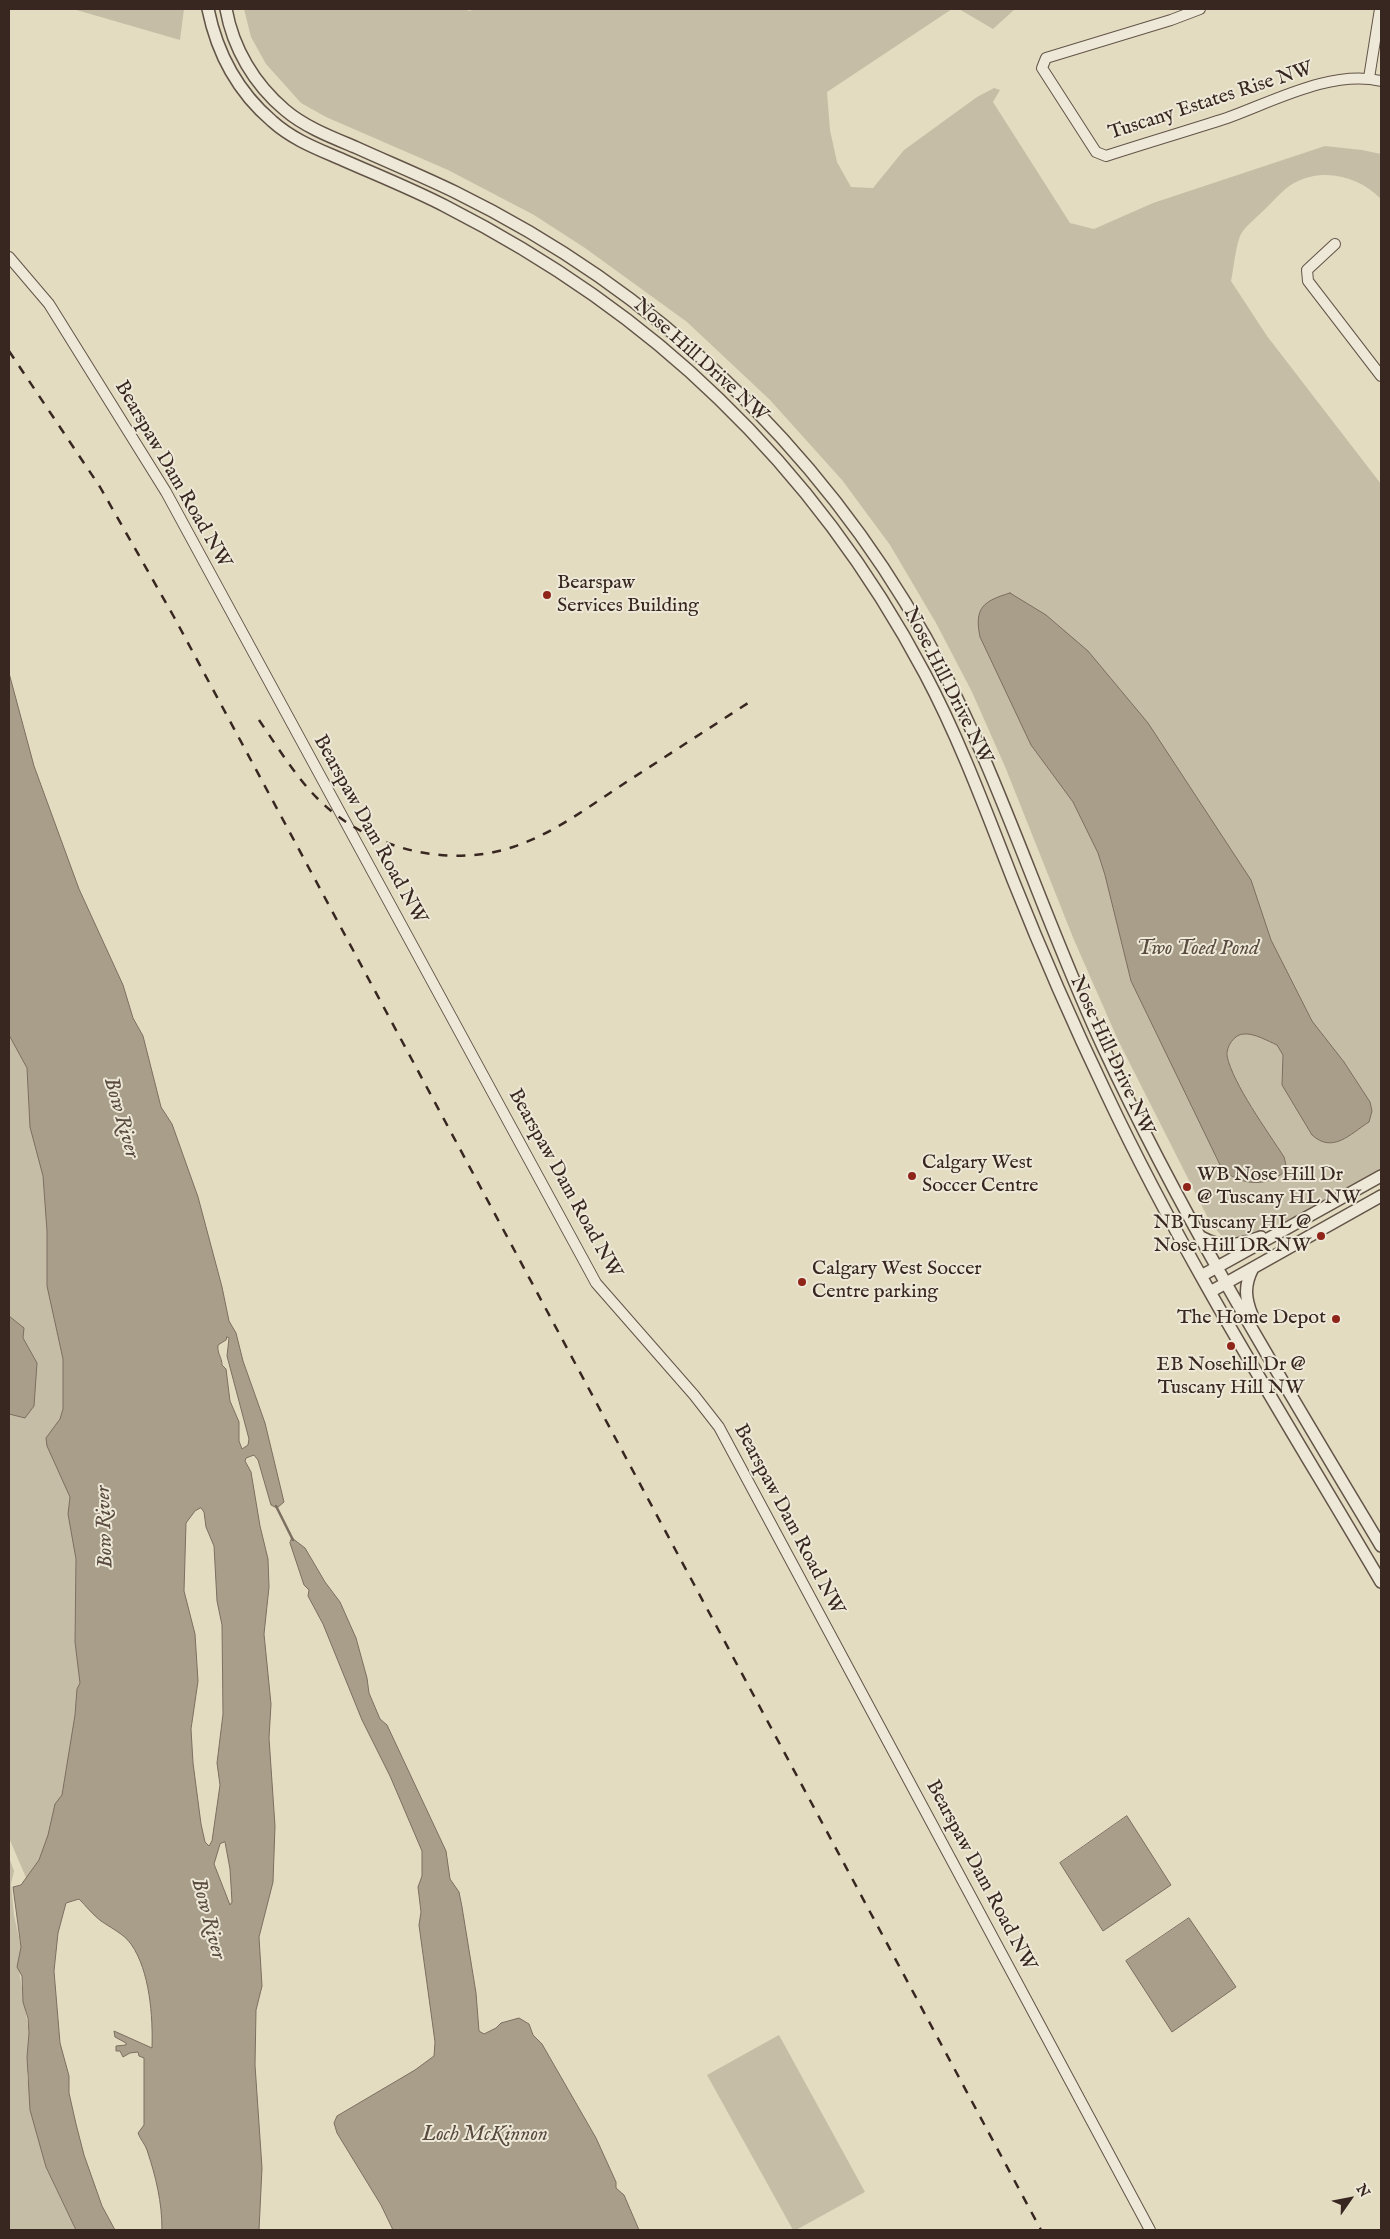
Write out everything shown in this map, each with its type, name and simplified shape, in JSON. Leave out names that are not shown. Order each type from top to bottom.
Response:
[{"type":"street","name":"Nose Hill Drive NW","points":[[208,9],[216,39],[233,77],[256,107],[270,120],[299,141],[443,205],[529,252],[600,299],[646,334],[718,398],[774,456],[813,502],[873,585],[926,677],[968,766],[1039,944],[1118,1119],[1210,1292],[1381,1582]]},
{"type":"street","name":"Nose Hill Drive NW","points":[[226,9],[231,31],[241,56],[261,86],[284,109],[322,133],[482,206],[588,270],[661,323],[723,378],[758,412],[819,482],[876,558],[903,599],[947,680],[975,738],[1063,955],[1106,1052],[1201,1237],[1274,1367],[1381,1546]]},
{"type":"street","name":"Tuscany Estates Rise NW","points":[[1200,9],[1171,20],[1046,58],[1042,68],[1096,152],[1106,156],[1226,118],[1325,82],[1369,78],[1381,81]]},
{"type":"street","points":[[1369,78],[1380,9]]},
{"type":"street","points":[[1335,244],[1307,270],[1308,282],[1381,376]]},
{"type":"street","name":"Bearspaw Dam Road NW","points":[[9,257],[49,304],[166,492],[596,1283],[694,1395],[719,1427],[1150,2230]]},
{"type":"street","points":[[1201,1276],[1381,1176]]},
{"type":"street","points":[[1210,1292],[1381,1196]]},
{"type":"street","points":[[1201,1237],[1214,1244],[1226,1246],[1253,1240],[1287,1228]]},
{"type":"street","points":[[1253,1268],[1247,1280],[1246,1301],[1274,1367]]},
{"type":"shaded area","points":[[73,9],[184,9],[180,40]]},
{"type":"shaded area","points":[[244,9],[463,9],[470,11],[474,9],[952,9],[827,92],[830,130],[837,162],[851,187],[873,188],[904,150],[977,97],[994,88],[1000,90],[993,102],[1070,223],[1094,229],[1153,203],[1325,146],[1381,154],[1381,199],[1362,185],[1340,176],[1328,175],[1305,178],[1285,189],[1250,223],[1240,236],[1231,281],[1267,336],[1381,484],[1381,1171],[1314,1208],[1248,1238],[1221,1235],[1211,1224],[1118,1040],[1074,940],[1006,769],[972,692],[936,623],[890,545],[842,480],[770,400],[687,322],[585,248],[534,215],[448,170],[326,117],[301,103],[266,64],[251,37]]},
{"type":"shaded area","points":[[959,9],[1015,9],[993,29]]},
{"type":"shaded area","points":[[9,999],[37,1071],[72,1374],[89,1668],[64,1820],[30,1887],[9,1838]]},
{"type":"shaded area","points":[[9,1857],[14,1871],[11,1884],[14,1915],[21,1947],[19,1970],[29,2033],[27,2077],[46,2167],[76,2230],[9,2230]]},
{"type":"shaded area","points":[[779,2035],[865,2192],[796,2230],[793,2230],[707,2075]]},
{"type":"water","name":"Two Toed Pond","points":[[1010,593],[1046,615],[1088,651],[1148,723],[1251,880],[1271,940],[1312,1021],[1344,1062],[1370,1102],[1372,1111],[1369,1122],[1341,1140],[1327,1143],[1320,1140],[1312,1135],[1282,1085],[1283,1055],[1277,1045],[1252,1035],[1244,1034],[1237,1036],[1231,1042],[1227,1052],[1231,1067],[1252,1108],[1284,1157],[1287,1169],[1272,1179],[1264,1182],[1246,1181],[1229,1175],[1222,1169],[1131,981],[1098,853],[1073,802],[1031,745],[980,637],[978,619],[983,607],[993,599]]},
{"type":"water","name":"Bow River","points":[[9,673],[34,766],[79,889],[123,985],[133,1018],[143,1036],[161,1107],[172,1124],[198,1197],[229,1321],[236,1333],[243,1361],[265,1423],[284,1502],[277,1508],[271,1505],[258,1460],[254,1455],[246,1458],[245,1461],[251,1472],[260,1526],[268,1559],[269,1587],[264,1634],[271,1704],[269,1738],[275,1826],[273,1882],[259,1937],[262,1986],[256,2010],[255,2065],[262,2168],[259,2230],[162,2230],[160,2200],[156,2180],[147,2150],[138,2133],[144,2125],[144,2058],[139,2056],[138,2052],[130,2053],[123,2057],[120,2051],[116,2051],[116,2046],[126,2045],[126,2043],[115,2037],[114,2031],[152,2048],[151,2009],[146,1981],[137,1955],[128,1940],[98,1919],[79,1899],[66,1903],[58,1933],[54,1971],[60,2043],[69,2076],[69,2093],[84,2155],[102,2206],[115,2230],[76,2230],[46,2167],[30,2110],[27,2057],[28,2018],[23,2002],[22,1976],[17,1967],[21,1947],[13,1887],[21,1885],[39,1860],[48,1835],[55,1804],[62,1795],[75,1715],[77,1689],[80,1683],[75,1642],[76,1559],[68,1514],[70,1497],[47,1446],[46,1438],[60,1419],[63,1409],[63,1359],[47,1286],[47,1231],[43,1176],[30,1127],[27,1068],[9,1035]],"holes":[[[227,1337],[229,1338],[227,1356],[249,1439],[248,1445],[242,1449],[239,1441],[239,1422],[230,1401],[226,1369],[222,1365],[218,1351],[218,1345],[226,1340]],[[201,1508],[204,1512],[206,1527],[214,1546],[217,1601],[222,1625],[223,1714],[217,1763],[220,1785],[212,1841],[209,1846],[205,1842],[201,1824],[193,1763],[191,1729],[198,1681],[195,1634],[184,1591],[186,1523],[195,1511]],[[225,1842],[230,1869],[232,1902],[230,1905],[214,1864],[220,1844]]]},
{"type":"water","points":[[9,1316],[24,1328],[23,1338],[37,1363],[34,1406],[25,1418],[9,1414]]},
{"type":"water","name":"Loch McKinnon","points":[[292,1538],[305,1548],[325,1582],[340,1602],[356,1638],[367,1678],[369,1693],[380,1719],[387,1725],[446,1851],[450,1879],[459,1892],[462,1907],[476,1993],[479,2031],[484,2034],[501,2023],[519,2018],[529,2024],[533,2035],[542,2044],[596,2138],[616,2182],[616,2188],[624,2195],[639,2230],[393,2230],[381,2205],[337,2133],[334,2123],[337,2116],[415,2070],[434,2056],[435,2042],[419,1925],[421,1912],[418,1887],[422,1876],[422,1851],[390,1776],[362,1720],[323,1624],[308,1596],[309,1590],[304,1585],[290,1543]]},
{"type":"water","points":[[1127,1816],[1171,1885],[1103,1931],[1060,1863]]},
{"type":"water","points":[[1189,1918],[1236,1987],[1172,2032],[1126,1961]]},
{"type":"waterway","points":[[276,1506],[293,1540]]},
{"type":"railway","points":[[9,351],[100,487],[174,617],[1041,2230]]},
{"type":"railway","points":[[259,720],[302,781],[318,799],[338,816],[384,842],[409,850],[461,856],[513,847],[543,834],[586,809],[748,703]]},
{"type":"place","name":"Bearspaw Services Building","points":[[547,595]]},
{"type":"place","name":"Calgary West Soccer Centre","points":[[912,1176]]},
{"type":"place","name":"WB Nose Hill Dr @ Tuscany HL NW","points":[[1187,1187]]},
{"type":"place","name":"NB Tuscany HL @ Nose Hill DR NW","points":[[1321,1236]]},
{"type":"place","name":"Calgary West Soccer Centre parking","points":[[802,1282]]},
{"type":"place","name":"The Home Depot","points":[[1336,1319]]},
{"type":"place","name":"EB Nosehill Dr @ Tuscany Hill NW","points":[[1231,1346]]}]
